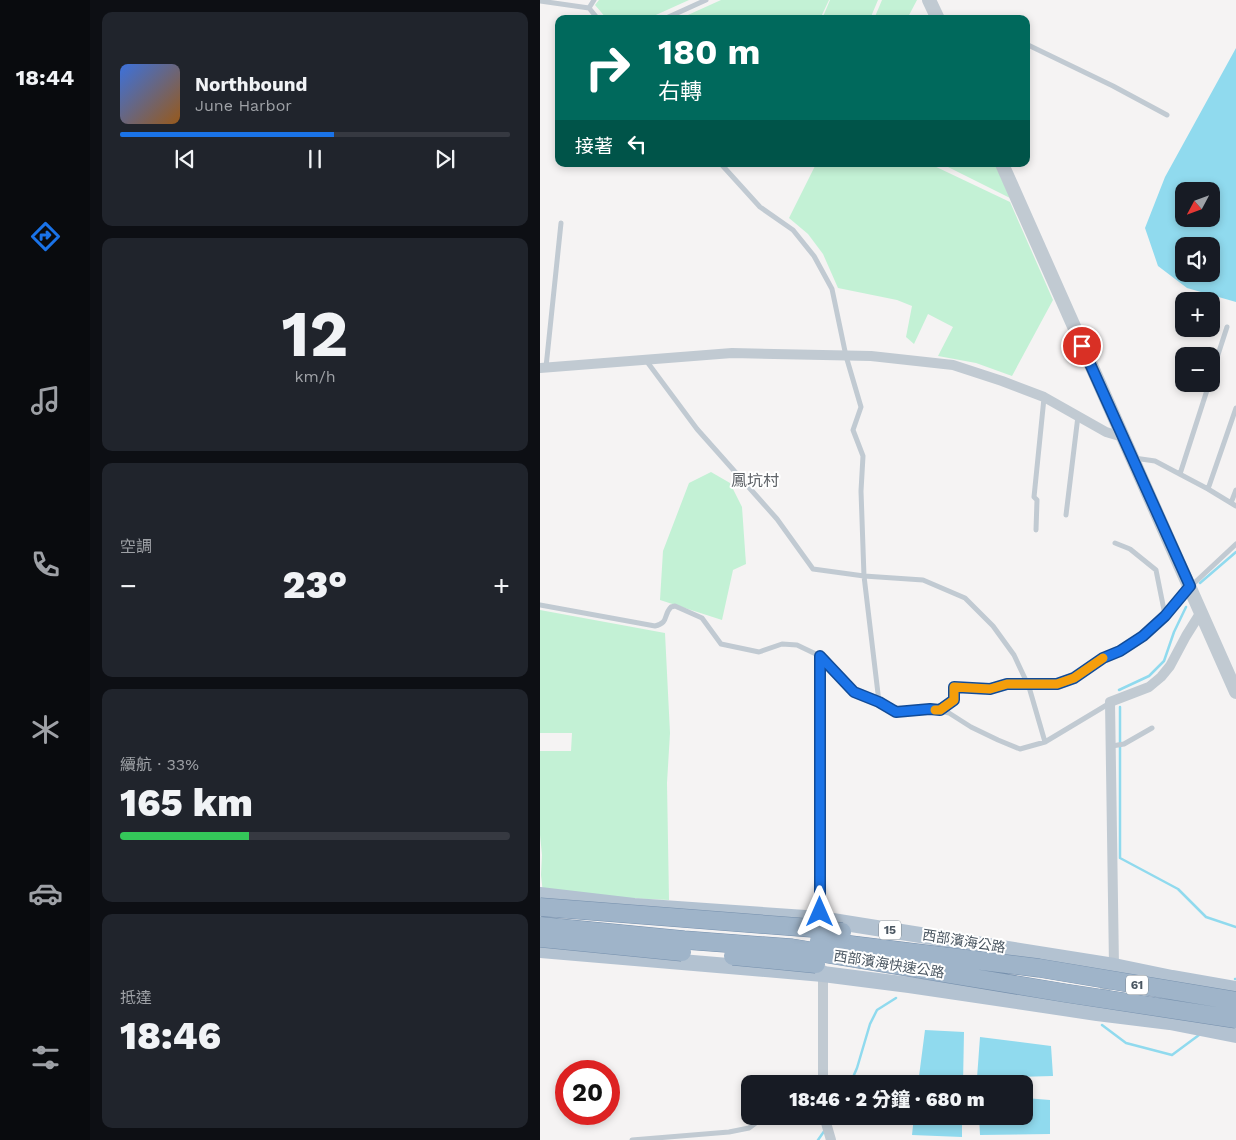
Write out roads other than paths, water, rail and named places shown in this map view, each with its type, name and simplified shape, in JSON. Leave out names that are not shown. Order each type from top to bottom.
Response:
[{"type":"highway","points":[[540,907],[811,928],[935,946],[1039,968]]},
{"type":"highway","name":"西部濱海快速公路","points":[[540,916],[805,940],[1039,968],[1236,1001]]},
{"type":"highway","name":"西部濱海快速公路","points":[[540,926],[792,948],[1236,1019]]},
{"type":"highway","points":[[540,938],[629,948],[795,961],[1065,993]]},
{"type":"main road","name":"西部濱海公路","points":[[540,896],[634,906],[820,919],[1114,966],[1236,989]]},
{"type":"main road","points":[[540,950],[824,974],[909,984],[1096,1013],[1170,1022],[1236,1035]]},
{"type":"main road","points":[[1170,1022],[1152,1011],[1146,1002],[1148,988],[1155,982],[1172,978]]},
{"type":"street","points":[[930,0],[936,15]]},
{"type":"street","points":[[1003,167],[1236,692]]},
{"type":"street","points":[[543,368],[732,353],[871,356],[953,365],[1044,397],[1106,432],[1123,437]]},
{"type":"street","points":[[1096,1013],[1114,966],[1110,702],[1149,687],[1161,677],[1170,666],[1201,612]]},
{"type":"street","points":[[820,919],[824,974],[823,1075]]},
{"type":"lane","points":[[589,8],[594,0]]},
{"type":"lane","points":[[673,15],[706,0]]},
{"type":"lane","points":[[540,1],[589,8],[595,15]]},
{"type":"lane","points":[[1030,46],[1113,86],[1167,116]]},
{"type":"lane","points":[[724,167],[760,207],[793,230],[814,256],[832,289],[846,356],[861,407],[853,430],[863,456],[861,491],[864,576],[879,702]]},
{"type":"lane","points":[[543,368],[561,223]]},
{"type":"lane","points":[[1220,348],[1227,327]]},
{"type":"lane","points":[[645,359],[697,429],[777,519],[813,569],[864,576],[923,580],[965,598],[994,626],[1014,655],[1027,683],[1046,742]]},
{"type":"lane","points":[[1180,474],[1206,392]]},
{"type":"lane","points":[[1036,530],[1037,500],[1034,497],[1044,397]]},
{"type":"lane","points":[[1208,488],[1236,408]]},
{"type":"lane","points":[[1066,515],[1078,416]]},
{"type":"lane","points":[[1132,458],[1155,461],[1208,488],[1234,505],[1236,490]]},
{"type":"lane","points":[[1115,543],[1130,549],[1156,570],[1165,616]]},
{"type":"lane","points":[[940,710],[954,700],[954,687],[990,689],[1007,684],[1057,684],[1074,678],[1103,658],[1120,651],[1143,636],[1165,616],[1190,586],[1236,544]]},
{"type":"lane","points":[[540,605],[656,626],[663,624],[667,611],[675,606],[702,618],[721,644],[759,652],[782,644],[790,644],[820,656],[854,692],[879,702],[896,712],[940,710],[949,713],[971,727],[1020,749],[1046,742],[1110,702]]},
{"type":"lane","points":[[820,656],[820,919]]},
{"type":"lane","points":[[1112,746],[1124,744],[1152,728]]},
{"type":"lane","points":[[632,1140],[729,1132],[749,1128],[753,1125]]},
{"type":"water","points":[[1236,48],[1236,302],[1220,297],[1220,292],[1201,292],[1187,288],[1179,282],[1220,282],[1220,237],[1175,237],[1175,279],[1158,266],[1145,228],[1165,177]]},
{"type":"water","points":[[925,1030],[964,1032],[963,1075],[919,1075]]},
{"type":"water","points":[[980,1037],[1051,1046],[1053,1076],[977,1075]]},
{"type":"water","points":[[1033,1099],[1050,1100],[1050,1134],[980,1135],[979,1125],[1033,1125]]},
{"type":"water","points":[[913,1125],[962,1125],[962,1137],[912,1135]]},
{"type":"waterway","points":[[1200,583],[1236,552]]},
{"type":"waterway","points":[[1119,690],[1149,676],[1164,661],[1174,632],[1186,607]]},
{"type":"waterway","points":[[1120,707],[1120,858],[1178,889],[1206,917],[1236,927]]},
{"type":"waterway","points":[[854,1075],[870,1024],[877,1010],[896,998]]},
{"type":"waterway","points":[[1102,1025],[1126,1043],[1172,1055],[1199,1035]]},
{"type":"waterway","points":[[818,1140],[825,1130]]},
{"type":"district","name":"鳳坑村","points":[[755,480]]}]
